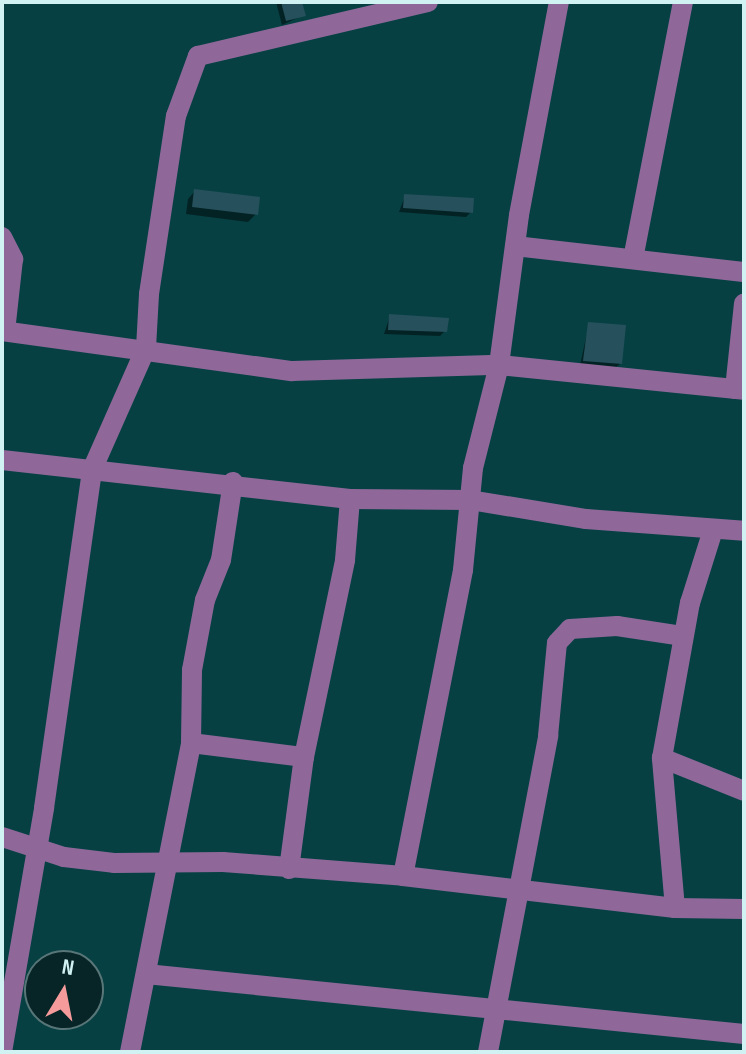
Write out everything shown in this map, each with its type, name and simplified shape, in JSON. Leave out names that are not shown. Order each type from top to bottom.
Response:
[{"type":"street","points":[[2,1052],[36,850],[92,470],[146,348],[149,294],[176,116],[198,56],[428,2]]},
{"type":"street","points":[[403,876],[463,570],[473,468],[499,365],[515,246],[559,2]]},
{"type":"street","points":[[633,259],[683,2]]},
{"type":"street","points":[[2,237],[13,259],[3,331],[146,348],[292,371],[499,365],[576,377],[740,389],[744,303]]},
{"type":"street","points":[[515,246],[744,272]]},
{"type":"street","points":[[2,460],[233,482],[350,499],[470,500],[586,519],[744,531]]},
{"type":"street","points":[[130,1052],[165,862],[191,743],[192,670],[205,600],[221,560],[233,482]]},
{"type":"street","points":[[289,869],[304,757],[345,560],[350,499]]},
{"type":"street","points":[[675,908],[662,758],[679,679],[683,636],[713,530]]},
{"type":"street","points":[[488,1052],[519,892],[562,632],[617,626],[683,636]]},
{"type":"street","points":[[191,743],[304,757]]},
{"type":"street","points":[[662,758],[744,791]]},
{"type":"street","points":[[2,837],[36,850],[114,863],[165,862],[403,876],[675,908],[744,909]]},
{"type":"street","points":[[146,974],[744,1034]]},
{"type":"building","points":[[281,2],[302,2],[306,16],[286,21]]},
{"type":"building","points":[[194,189],[260,197],[258,215],[192,207]]},
{"type":"building","points":[[404,194],[474,198],[473,213],[403,208]]},
{"type":"building","points":[[389,314],[449,318],[447,332],[388,330]]},
{"type":"building","points":[[588,322],[626,325],[622,364],[583,361]]}]
